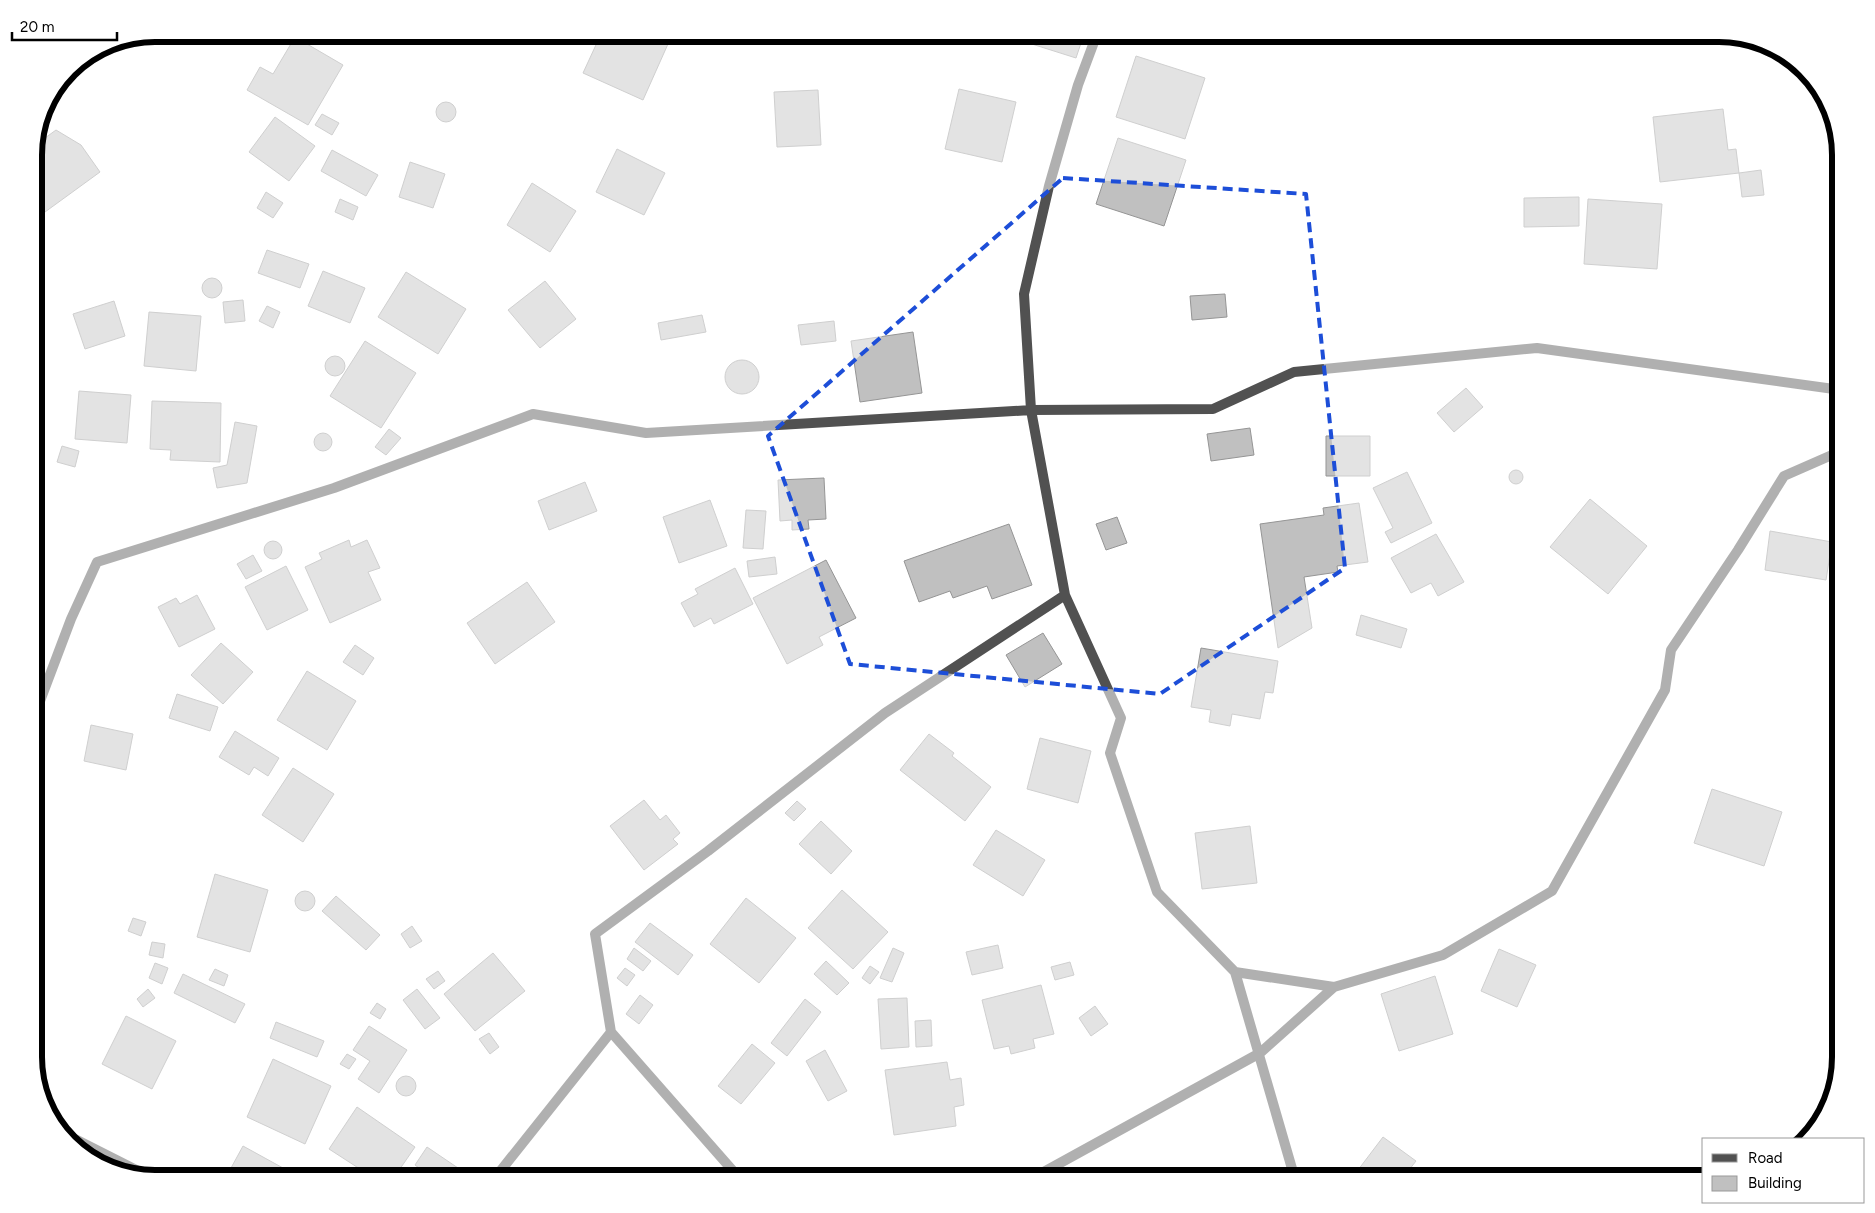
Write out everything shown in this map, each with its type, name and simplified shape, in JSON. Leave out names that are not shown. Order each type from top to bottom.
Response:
[{"type":"street","points":[[1094,42],[1078,85],[1049,186],[1024,294],[1031,410],[1065,595],[1121,718],[1110,753],[1157,892],[1235,972],[1292,1170]]},
{"type":"street","points":[[43,693],[71,619],[97,562],[334,488],[533,414],[646,433],[1031,410],[1213,409],[1294,372],[1537,348],[1832,389]]},
{"type":"street","points":[[1235,972],[1334,986],[1443,955],[1552,891],[1665,690],[1670,650],[1738,550],[1784,476],[1832,455]]},
{"type":"street","points":[[732,1170],[611,1032],[595,934],[708,851],[885,713],[1065,595]]},
{"type":"street","points":[[1047,1170],[1260,1053],[1334,986]]},
{"type":"street","points":[[501,1170],[611,1032]]},
{"type":"street","points":[[80,1141],[132,1168]]},
{"type":"highlighted area","points":[[1063,178],[1306,194],[1345,568],[1160,694],[850,664],[768,436]]},
{"type":"building","points":[[1027,42],[1081,42],[1076,58]]},
{"type":"building","points":[[291,43],[305,43],[343,65],[308,125],[247,90],[260,67],[273,74]]},
{"type":"building","points":[[597,43],[669,43],[643,100],[583,73]]},
{"type":"building","points":[[1136,56],[1205,78],[1185,139],[1116,117]]},
{"type":"building","points":[[959,89],[1016,102],[1002,162],[945,149]]},
{"type":"building","points":[[818,90],[821,145],[777,147],[774,92]]},
{"type":"building","points":[[446,102],[453,105],[456,112],[453,119],[446,122],[439,119],[436,112],[439,105]]},
{"type":"building","points":[[1723,109],[1728,150],[1736,149],[1739,173],[1660,182],[1653,117]]},
{"type":"building","points":[[322,114],[339,123],[332,135],[315,125]]},
{"type":"building","points":[[275,117],[315,146],[289,181],[249,152]]},
{"type":"building","points":[[56,130],[81,145],[100,172],[43,213],[43,141]]},
{"type":"building","points":[[1118,138],[1186,160],[1164,226],[1096,204]]},
{"type":"building","points":[[617,149],[665,173],[644,215],[596,192]]},
{"type":"building","points":[[332,150],[378,175],[366,196],[321,171]]},
{"type":"building","points":[[410,162],[445,174],[433,208],[399,197]]},
{"type":"building","points":[[1761,170],[1764,195],[1742,197],[1739,173]]},
{"type":"building","points":[[532,183],[576,211],[550,252],[507,225]]},
{"type":"building","points":[[266,192],[283,203],[273,218],[257,208]]},
{"type":"building","points":[[1579,197],[1579,226],[1524,227],[1524,198]]},
{"type":"building","points":[[340,199],[358,207],[353,220],[335,212]]},
{"type":"building","points":[[1588,199],[1662,204],[1657,269],[1584,264]]},
{"type":"building","points":[[267,250],[309,264],[300,288],[258,273]]},
{"type":"building","points":[[323,271],[365,288],[350,323],[308,306]]},
{"type":"building","points":[[406,272],[466,309],[438,354],[378,317]]},
{"type":"building","points":[[212,278],[219,281],[222,288],[219,295],[212,298],[205,295],[202,288],[205,281]]},
{"type":"building","points":[[545,281],[576,319],[540,348],[508,310]]},
{"type":"building","points":[[1225,294],[1227,317],[1192,320],[1190,296]]},
{"type":"building","points":[[243,300],[245,321],[225,323],[223,302]]},
{"type":"building","points":[[114,301],[125,336],[85,349],[73,314]]},
{"type":"building","points":[[267,306],[280,312],[273,328],[259,321]]},
{"type":"building","points":[[149,312],[201,316],[196,371],[144,366]]},
{"type":"building","points":[[702,315],[706,332],[661,340],[658,323]]},
{"type":"building","points":[[834,321],[836,341],[801,345],[798,325]]},
{"type":"building","points":[[913,332],[922,393],[860,402],[851,341]]},
{"type":"building","points":[[365,341],[416,373],[381,428],[330,396]]},
{"type":"building","points":[[335,356],[342,359],[345,366],[342,373],[335,376],[328,373],[325,366],[328,359]]},
{"type":"building","points":[[742,360],[749,361],[754,365],[758,370],[758,384],[754,389],[749,393],[742,394],[735,393],[730,389],[726,384],[725,377],[726,370],[730,365],[735,361]]},
{"type":"building","points":[[1466,388],[1483,407],[1454,432],[1437,413]]},
{"type":"building","points":[[79,391],[131,395],[127,443],[75,439]]},
{"type":"building","points":[[152,401],[221,403],[220,462],[170,460],[171,450],[150,449]]},
{"type":"building","points":[[235,422],[257,426],[247,483],[217,488],[213,468],[227,465]]},
{"type":"building","points":[[1250,428],[1254,455],[1211,461],[1207,434]]},
{"type":"building","points":[[389,429],[401,438],[386,455],[375,447]]},
{"type":"building","points":[[319,433],[327,433],[332,438],[330,449],[319,451],[314,446],[314,438]]},
{"type":"building","points":[[1326,436],[1370,436],[1370,476],[1326,476]]},
{"type":"building","points":[[62,446],[79,451],[75,467],[57,462]]},
{"type":"building","points":[[1513,470],[1519,470],[1523,477],[1519,484],[1513,484],[1509,480],[1509,474]]},
{"type":"building","points":[[1407,472],[1432,523],[1391,543],[1385,532],[1393,528],[1373,488]]},
{"type":"building","points":[[824,478],[826,519],[808,520],[809,529],[792,530],[792,520],[780,521],[778,480]]},
{"type":"building","points":[[585,482],[597,511],[549,530],[538,501]]},
{"type":"building","points":[[1590,499],[1647,546],[1608,594],[1550,547]]},
{"type":"building","points":[[710,500],[727,546],[679,563],[663,517]]},
{"type":"building","points":[[1359,503],[1368,562],[1337,566],[1338,572],[1304,577],[1312,628],[1278,648],[1260,524],[1324,515],[1323,508]]},
{"type":"building","points":[[746,510],[766,511],[763,549],[743,548]]},
{"type":"building","points":[[1117,517],[1127,543],[1106,550],[1096,524]]},
{"type":"building","points":[[1009,524],[1032,585],[992,599],[987,586],[953,598],[950,591],[919,602],[904,561]]},
{"type":"building","points":[[1770,531],[1832,542],[1826,580],[1765,570]]},
{"type":"building","points":[[1436,534],[1464,582],[1438,596],[1431,583],[1411,593],[1391,558]]},
{"type":"building","points":[[349,540],[351,547],[367,540],[380,568],[368,572],[381,600],[330,623],[305,567],[322,559],[319,553]]},
{"type":"building","points":[[269,541],[277,541],[282,546],[280,557],[269,559],[264,554],[264,546]]},
{"type":"building","points":[[253,555],[262,571],[246,579],[237,564]]},
{"type":"building","points":[[775,557],[777,574],[749,577],[747,561]]},
{"type":"building","points":[[826,560],[856,618],[819,637],[823,645],[787,664],[753,598]]},
{"type":"building","points":[[286,566],[308,610],[267,630],[245,587]]},
{"type":"building","points":[[735,568],[753,604],[714,624],[711,618],[694,627],[681,603],[698,594],[695,589]]},
{"type":"building","points":[[527,582],[555,622],[495,664],[467,623]]},
{"type":"building","points":[[197,595],[215,629],[179,647],[158,607],[176,598],[180,604]]},
{"type":"building","points":[[1361,615],[1407,629],[1401,648],[1356,635]]},
{"type":"building","points":[[1043,633],[1062,664],[1025,687],[1006,655]]},
{"type":"building","points":[[221,643],[253,672],[223,704],[191,675]]},
{"type":"building","points":[[355,645],[374,658],[363,675],[343,662]]},
{"type":"building","points":[[1201,648],[1278,661],[1273,693],[1265,692],[1260,719],[1232,714],[1230,726],[1209,722],[1211,710],[1191,707]]},
{"type":"building","points":[[307,671],[356,701],[327,750],[277,720]]},
{"type":"building","points":[[177,694],[218,707],[210,731],[169,718]]},
{"type":"building","points":[[91,725],[133,734],[126,770],[84,761]]},
{"type":"building","points":[[235,731],[279,758],[268,776],[254,767],[249,775],[219,757]]},
{"type":"building","points":[[929,734],[954,753],[952,756],[991,787],[965,821],[900,770]]},
{"type":"building","points":[[1040,738],[1091,751],[1078,803],[1027,789]]},
{"type":"building","points":[[293,768],[334,794],[303,842],[262,815]]},
{"type":"building","points":[[1712,789],[1782,812],[1764,866],[1694,843]]},
{"type":"building","points":[[644,800],[660,820],[666,815],[680,833],[673,839],[678,844],[644,870],[610,826]]},
{"type":"building","points":[[797,801],[806,809],[794,821],[785,813]]},
{"type":"building","points":[[821,821],[852,851],[831,874],[799,844]]},
{"type":"building","points":[[1250,826],[1257,883],[1202,889],[1195,833]]},
{"type":"building","points":[[996,830],[1045,860],[1023,896],[973,865]]},
{"type":"building","points":[[215,874],[268,890],[250,952],[197,937]]},
{"type":"building","points":[[842,890],[888,932],[853,969],[808,928]]},
{"type":"building","points":[[305,891],[312,894],[315,901],[312,908],[305,911],[298,908],[295,901],[298,894]]},
{"type":"building","points":[[336,896],[380,935],[366,950],[322,911]]},
{"type":"building","points":[[746,898],[796,938],[759,983],[710,944]]},
{"type":"building","points":[[133,918],[146,922],[141,936],[128,931]]},
{"type":"building","points":[[650,923],[693,955],[678,975],[635,942]]},
{"type":"building","points":[[412,926],[422,941],[410,948],[401,934]]},
{"type":"building","points":[[152,942],[165,944],[163,958],[149,955]]},
{"type":"building","points":[[998,945],[1003,968],[972,975],[966,952]]},
{"type":"building","points":[[634,948],[651,961],[643,971],[627,959]]},
{"type":"building","points":[[893,948],[904,953],[892,982],[880,978]]},
{"type":"building","points":[[1499,949],[1536,965],[1517,1007],[1481,991]]},
{"type":"building","points":[[493,953],[525,991],[475,1031],[444,994]]},
{"type":"building","points":[[826,961],[849,983],[837,995],[814,974]]},
{"type":"building","points":[[1070,962],[1074,975],[1055,980],[1051,967]]},
{"type":"building","points":[[155,963],[168,968],[162,984],[149,978]]},
{"type":"building","points":[[870,966],[879,972],[870,984],[862,978]]},
{"type":"building","points":[[625,968],[635,975],[627,986],[617,978]]},
{"type":"building","points":[[215,969],[228,975],[224,986],[209,980]]},
{"type":"building","points":[[438,971],[445,981],[434,989],[426,979]]},
{"type":"building","points":[[183,974],[245,1004],[235,1023],[174,993]]},
{"type":"building","points":[[1435,976],[1453,1034],[1399,1051],[1381,994]]},
{"type":"building","points":[[1041,985],[1054,1034],[1033,1039],[1035,1048],[1011,1054],[1009,1046],[994,1049],[982,1000]]},
{"type":"building","points":[[148,989],[155,998],[143,1007],[137,999]]},
{"type":"building","points":[[417,989],[440,1018],[425,1029],[403,1000]]},
{"type":"building","points":[[640,995],[653,1005],[639,1024],[626,1014]]},
{"type":"building","points":[[907,998],[909,1047],[881,1049],[878,999]]},
{"type":"building","points":[[805,999],[821,1012],[787,1056],[771,1043]]},
{"type":"building","points":[[377,1003],[386,1009],[380,1019],[370,1013]]},
{"type":"building","points":[[1095,1006],[1108,1024],[1091,1036],[1079,1018]]},
{"type":"building","points":[[126,1016],[176,1041],[152,1089],[102,1064]]},
{"type":"building","points":[[931,1020],[932,1046],[916,1047],[915,1021]]},
{"type":"building","points":[[276,1022],[324,1041],[317,1057],[270,1038]]},
{"type":"building","points":[[369,1026],[407,1050],[379,1093],[358,1079],[370,1061],[353,1050]]},
{"type":"building","points":[[489,1033],[499,1047],[490,1054],[479,1039]]},
{"type":"building","points":[[752,1044],[775,1063],[741,1104],[718,1086]]},
{"type":"building","points":[[825,1050],[847,1091],[828,1101],[806,1061]]},
{"type":"building","points":[[347,1054],[356,1059],[349,1069],[340,1064]]},
{"type":"building","points":[[273,1059],[331,1086],[305,1144],[247,1117]]},
{"type":"building","points":[[947,1062],[950,1080],[961,1078],[964,1105],[954,1107],[956,1126],[894,1135],[885,1070]]},
{"type":"building","points":[[406,1076],[413,1079],[416,1086],[413,1093],[406,1096],[399,1093],[396,1086],[399,1079]]},
{"type":"building","points":[[357,1107],[415,1147],[399,1170],[361,1170],[329,1149]]},
{"type":"building","points":[[1383,1137],[1416,1161],[1409,1170],[1358,1170]]},
{"type":"building","points":[[243,1146],[283,1168],[282,1170],[230,1170]]},
{"type":"building","points":[[427,1147],[458,1168],[457,1170],[422,1170],[415,1165]]}]
